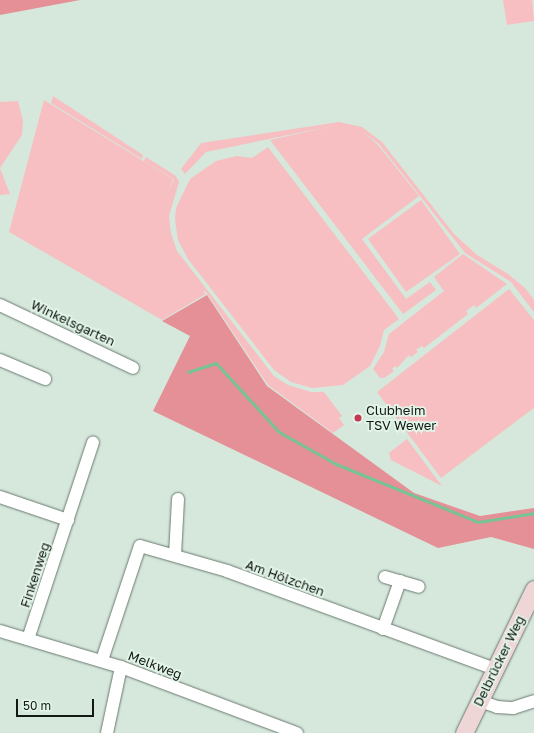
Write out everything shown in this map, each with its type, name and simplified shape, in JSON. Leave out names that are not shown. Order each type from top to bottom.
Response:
[{"type":"street","name":"Winkelsgarten","points":[[0,305],[133,368]]},
{"type":"street","points":[[0,360],[45,379]]},
{"type":"street","name":"Finkenweg","points":[[28,639],[93,442]]},
{"type":"street","points":[[0,497],[68,520]]},
{"type":"street","points":[[175,555],[178,499]]},
{"type":"street","name":"Am Hölzchen","points":[[102,660],[140,546],[175,555],[495,669]]},
{"type":"street","points":[[385,577],[419,587]]},
{"type":"street","points":[[383,629],[400,581]]},
{"type":"street","name":"Delbrücker Weg","points":[[464,733],[534,589]]},
{"type":"street","name":"Melkweg","points":[[0,631],[121,666],[297,733]]},
{"type":"street","points":[[107,733],[121,666]]},
{"type":"street","points":[[480,701],[497,707],[513,708],[534,700]]},
{"type":"shaded area","points":[[0,0],[80,0],[0,15]]},
{"type":"shaded area","points":[[503,0],[532,0],[534,21],[507,25]]},
{"type":"shaded area","points":[[53,96],[143,155],[142,159],[51,103]]},
{"type":"shaded area","points":[[44,100],[173,179],[168,193],[174,179],[144,161],[146,157],[176,176],[179,182],[169,216],[173,252],[171,233],[177,251],[274,376],[288,385],[311,392],[324,392],[342,416],[339,418],[344,425],[333,433],[268,385],[206,292],[202,291],[206,294],[162,320],[9,232]]},
{"type":"shaded area","points":[[18,101],[23,121],[22,135],[0,168],[0,102]]},
{"type":"shaded area","points":[[339,122],[362,127],[382,142],[454,234],[477,255],[508,274],[525,288],[534,300],[534,312],[511,282],[465,253],[379,144],[363,132],[378,145],[419,196],[362,239],[406,299],[430,282],[436,290],[403,314],[270,140],[337,125],[206,152],[185,174],[181,169],[201,143]]},
{"type":"shaded area","points":[[268,147],[399,319],[384,330],[380,346],[370,366],[343,385],[312,388],[291,382],[274,370],[188,259],[178,240],[175,219],[176,208],[190,179],[216,161],[237,156],[252,158]]},
{"type":"shaded area","points":[[0,168],[10,194],[0,195]]},
{"type":"shaded area","points":[[421,200],[460,254],[406,292],[368,239]]},
{"type":"shaded area","points":[[463,254],[507,284],[476,308],[474,305],[466,311],[468,314],[424,348],[422,346],[416,350],[418,352],[411,357],[409,355],[397,368],[395,366],[392,369],[394,371],[384,378],[380,378],[373,369],[384,352],[389,334],[444,291],[434,277]]},
{"type":"shaded area","points":[[509,289],[534,320],[534,408],[441,478],[377,392]]},
{"type":"shaded area","points":[[207,295],[267,386],[414,493],[480,516],[534,508],[534,549],[491,537],[438,548],[153,411],[190,336],[162,321]]},
{"type":"shaded area","points":[[407,439],[442,486],[391,460],[389,453]]},
{"type":"waterway","points":[[188,372],[216,363],[279,432],[336,464],[478,522],[534,513]]},
{"type":"place","name":"Clubheim TSV Wewer","points":[[358,418]]}]
